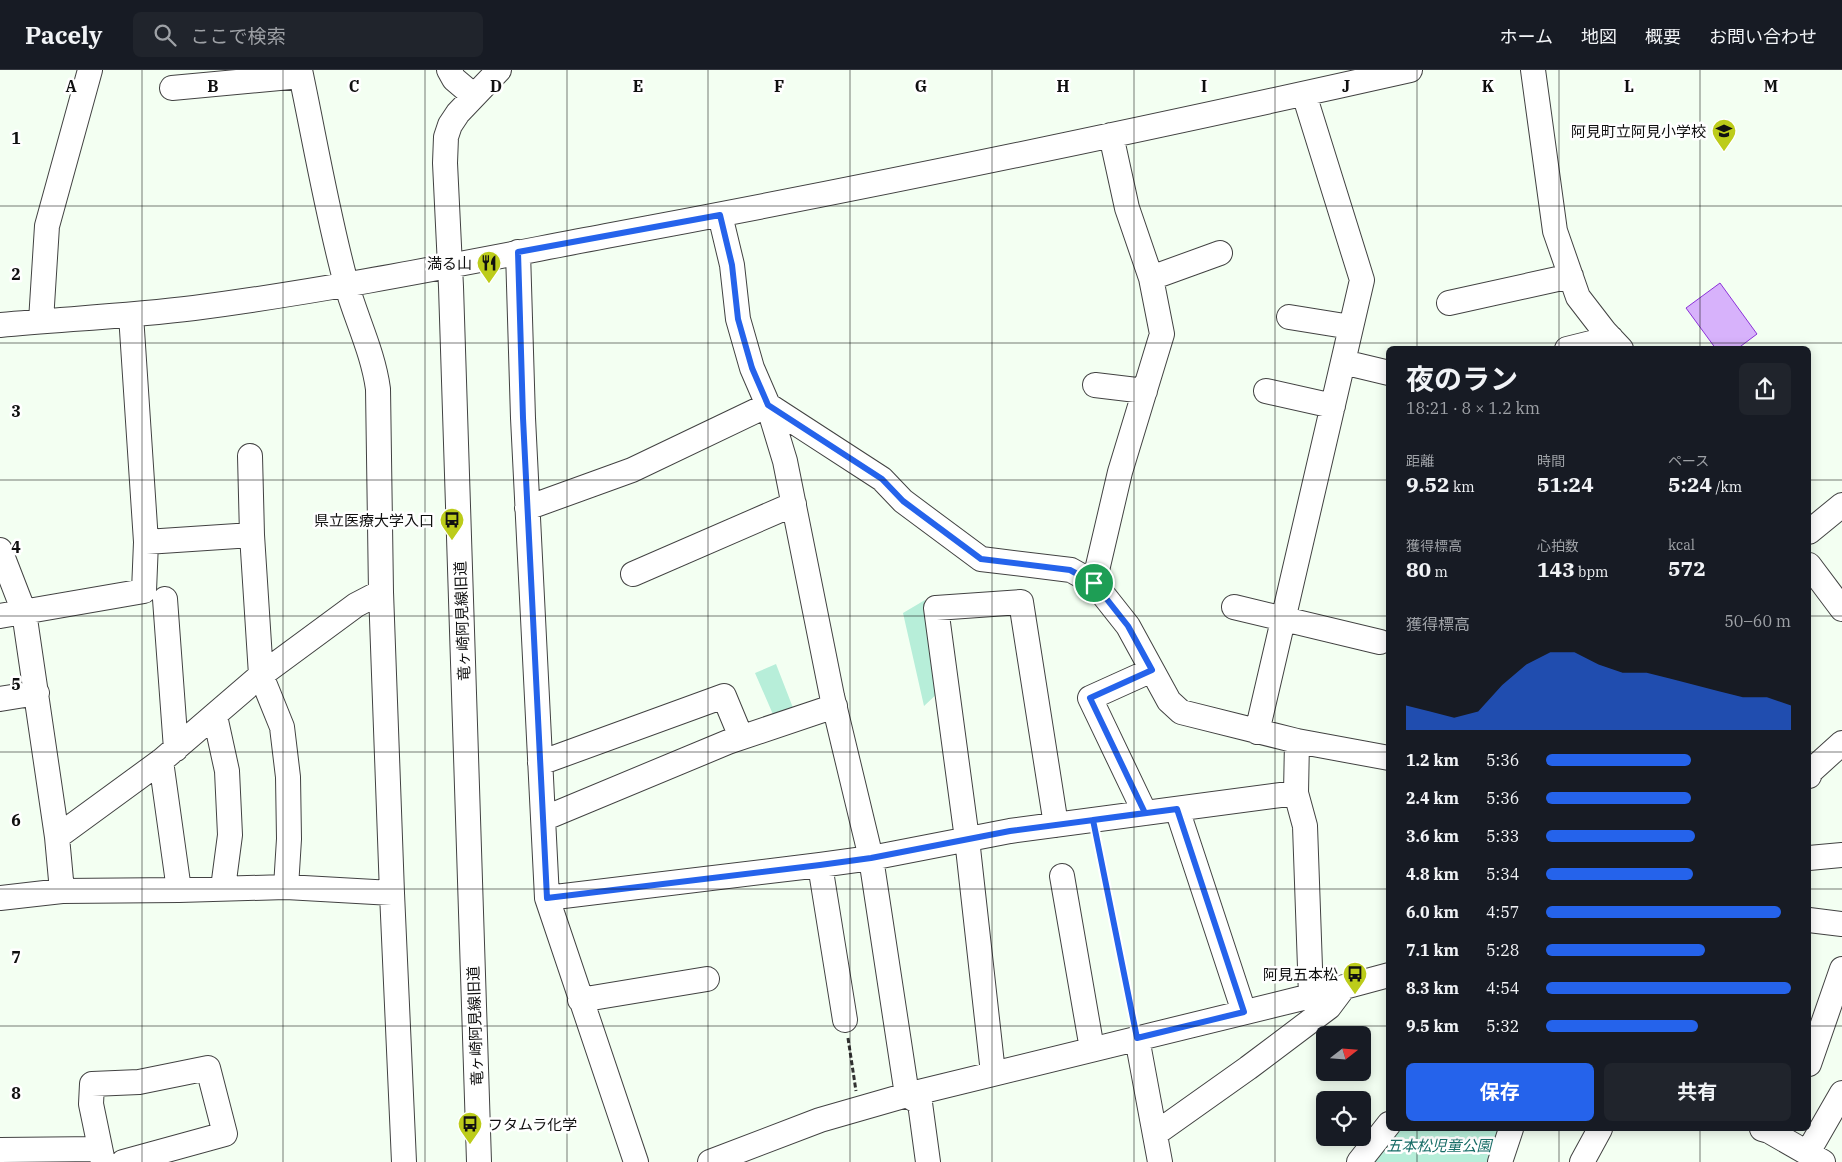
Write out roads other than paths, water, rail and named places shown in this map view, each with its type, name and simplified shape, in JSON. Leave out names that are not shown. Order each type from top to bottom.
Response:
[{"type":"street","points":[[40,321],[47,226],[90,70]]},
{"type":"street","points":[[449,70],[454,79],[474,96]]},
{"type":"street","name":"竜ヶ崎阿見線旧道","points":[[479,1162],[450,265],[445,163],[446,137],[450,125],[499,70]]},
{"type":"street","points":[[0,325],[194,308],[346,284],[720,215],[1111,135],[1410,70]]},
{"type":"street","points":[[1533,70],[1555,231],[1578,297],[1616,344]]},
{"type":"street","points":[[172,88],[301,73],[346,284],[375,368],[378,389],[381,592],[404,1162]]},
{"type":"street","points":[[1257,732],[1362,280],[1304,94]]},
{"type":"street","points":[[1094,583],[1120,472],[1162,334],[1150,278],[1127,208],[1111,135]]},
{"type":"street","points":[[720,215],[732,265],[738,319],[752,368],[768,405],[785,461],[835,706],[871,858],[907,1095],[920,1103],[928,1162]]},
{"type":"street","points":[[518,252],[527,508],[547,898],[636,1162]]},
{"type":"street","points":[[1150,278],[1220,253]]},
{"type":"street","points":[[1449,303],[1571,276]]},
{"type":"street","points":[[0,616],[144,591],[146,542],[131,315]]},
{"type":"street","points":[[1289,317],[1351,327]]},
{"type":"street","points":[[1596,346],[1616,344]]},
{"type":"street","points":[[1343,362],[1386,372]]},
{"type":"street","points":[[1095,385],[1145,391]]},
{"type":"street","points":[[1266,391],[1333,406]]},
{"type":"street","points":[[527,508],[632,470],[768,405]]},
{"type":"street","points":[[768,405],[882,479],[903,501],[981,559],[1070,570],[1094,583],[1128,626],[1168,701],[1181,712],[1296,741],[1386,757]]},
{"type":"street","points":[[250,456],[252,535],[261,675],[282,727],[288,778],[289,839],[286,887]]},
{"type":"street","points":[[633,574],[794,504]]},
{"type":"street","points":[[1811,530],[1842,505]]},
{"type":"street","points":[[146,542],[252,535]]},
{"type":"street","points":[[0,550],[24,612],[57,836],[62,891]]},
{"type":"street","points":[[1811,567],[1842,609]]},
{"type":"street","points":[[57,836],[168,755],[261,675],[356,605],[381,592]]},
{"type":"street","points":[[165,599],[168,755],[179,890]]},
{"type":"street","points":[[993,1074],[967,839],[936,608],[1020,602],[1056,825]]},
{"type":"street","points":[[1234,607],[1380,642]]},
{"type":"street","points":[[1145,813],[1090,698],[1152,670]]},
{"type":"street","points":[[0,699],[37,693]]},
{"type":"street","points":[[540,764],[724,696],[741,738]]},
{"type":"street","points":[[543,819],[741,738],[835,706]]},
{"type":"street","points":[[215,716],[227,771],[230,835],[223,888]]},
{"type":"street","points":[[1296,741],[1296,793],[1305,826],[1311,996]]},
{"type":"street","points":[[1811,771],[1842,743]]},
{"type":"street","points":[[547,898],[871,858],[1010,831],[1296,793]]},
{"type":"street","points":[[1177,809],[1244,1012]]},
{"type":"street","points":[[1811,858],[1842,855]]},
{"type":"street","points":[[820,865],[845,1020]]},
{"type":"street","points":[[1062,876],[1092,1049]]},
{"type":"street","points":[[0,898],[62,891],[286,887],[392,893]]},
{"type":"street","points":[[1811,920],[1842,924]]},
{"type":"street","points":[[1811,1058],[1842,969]]},
{"type":"street","points":[[710,1162],[796,1129],[907,1095],[1311,996],[1386,975]]},
{"type":"street","points":[[580,1000],[707,979]]},
{"type":"street","points":[[1155,1134],[1248,1068],[1329,1007],[1344,987]]},
{"type":"street","points":[[1137,1038],[1160,1162]]},
{"type":"street","points":[[0,1150],[101,1155],[90,1104],[92,1084],[139,1082],[208,1068],[225,1134],[123,1162]]},
{"type":"street","points":[[1770,1131],[1816,1157],[1842,1093]]},
{"type":"street","points":[[1359,1162],[1386,1128]]},
{"type":"street","points":[[1500,1162],[1510,1131]]},
{"type":"street","points":[[1582,1162],[1599,1131]]},
{"type":"place","name":"阿見町立阿見小学校","points":[[1724,152]]},
{"type":"place","name":"満る山","points":[[489,284]]},
{"type":"place","name":"県立医療大学入口","points":[[452,541]]},
{"type":"place","name":"阿見五本松","points":[[1355,995]]},
{"type":"place","name":"フタムラ化学","points":[[470,1145]]},
{"type":"park label","name":"五本松児童公園","points":[[1439,1145]]}]
